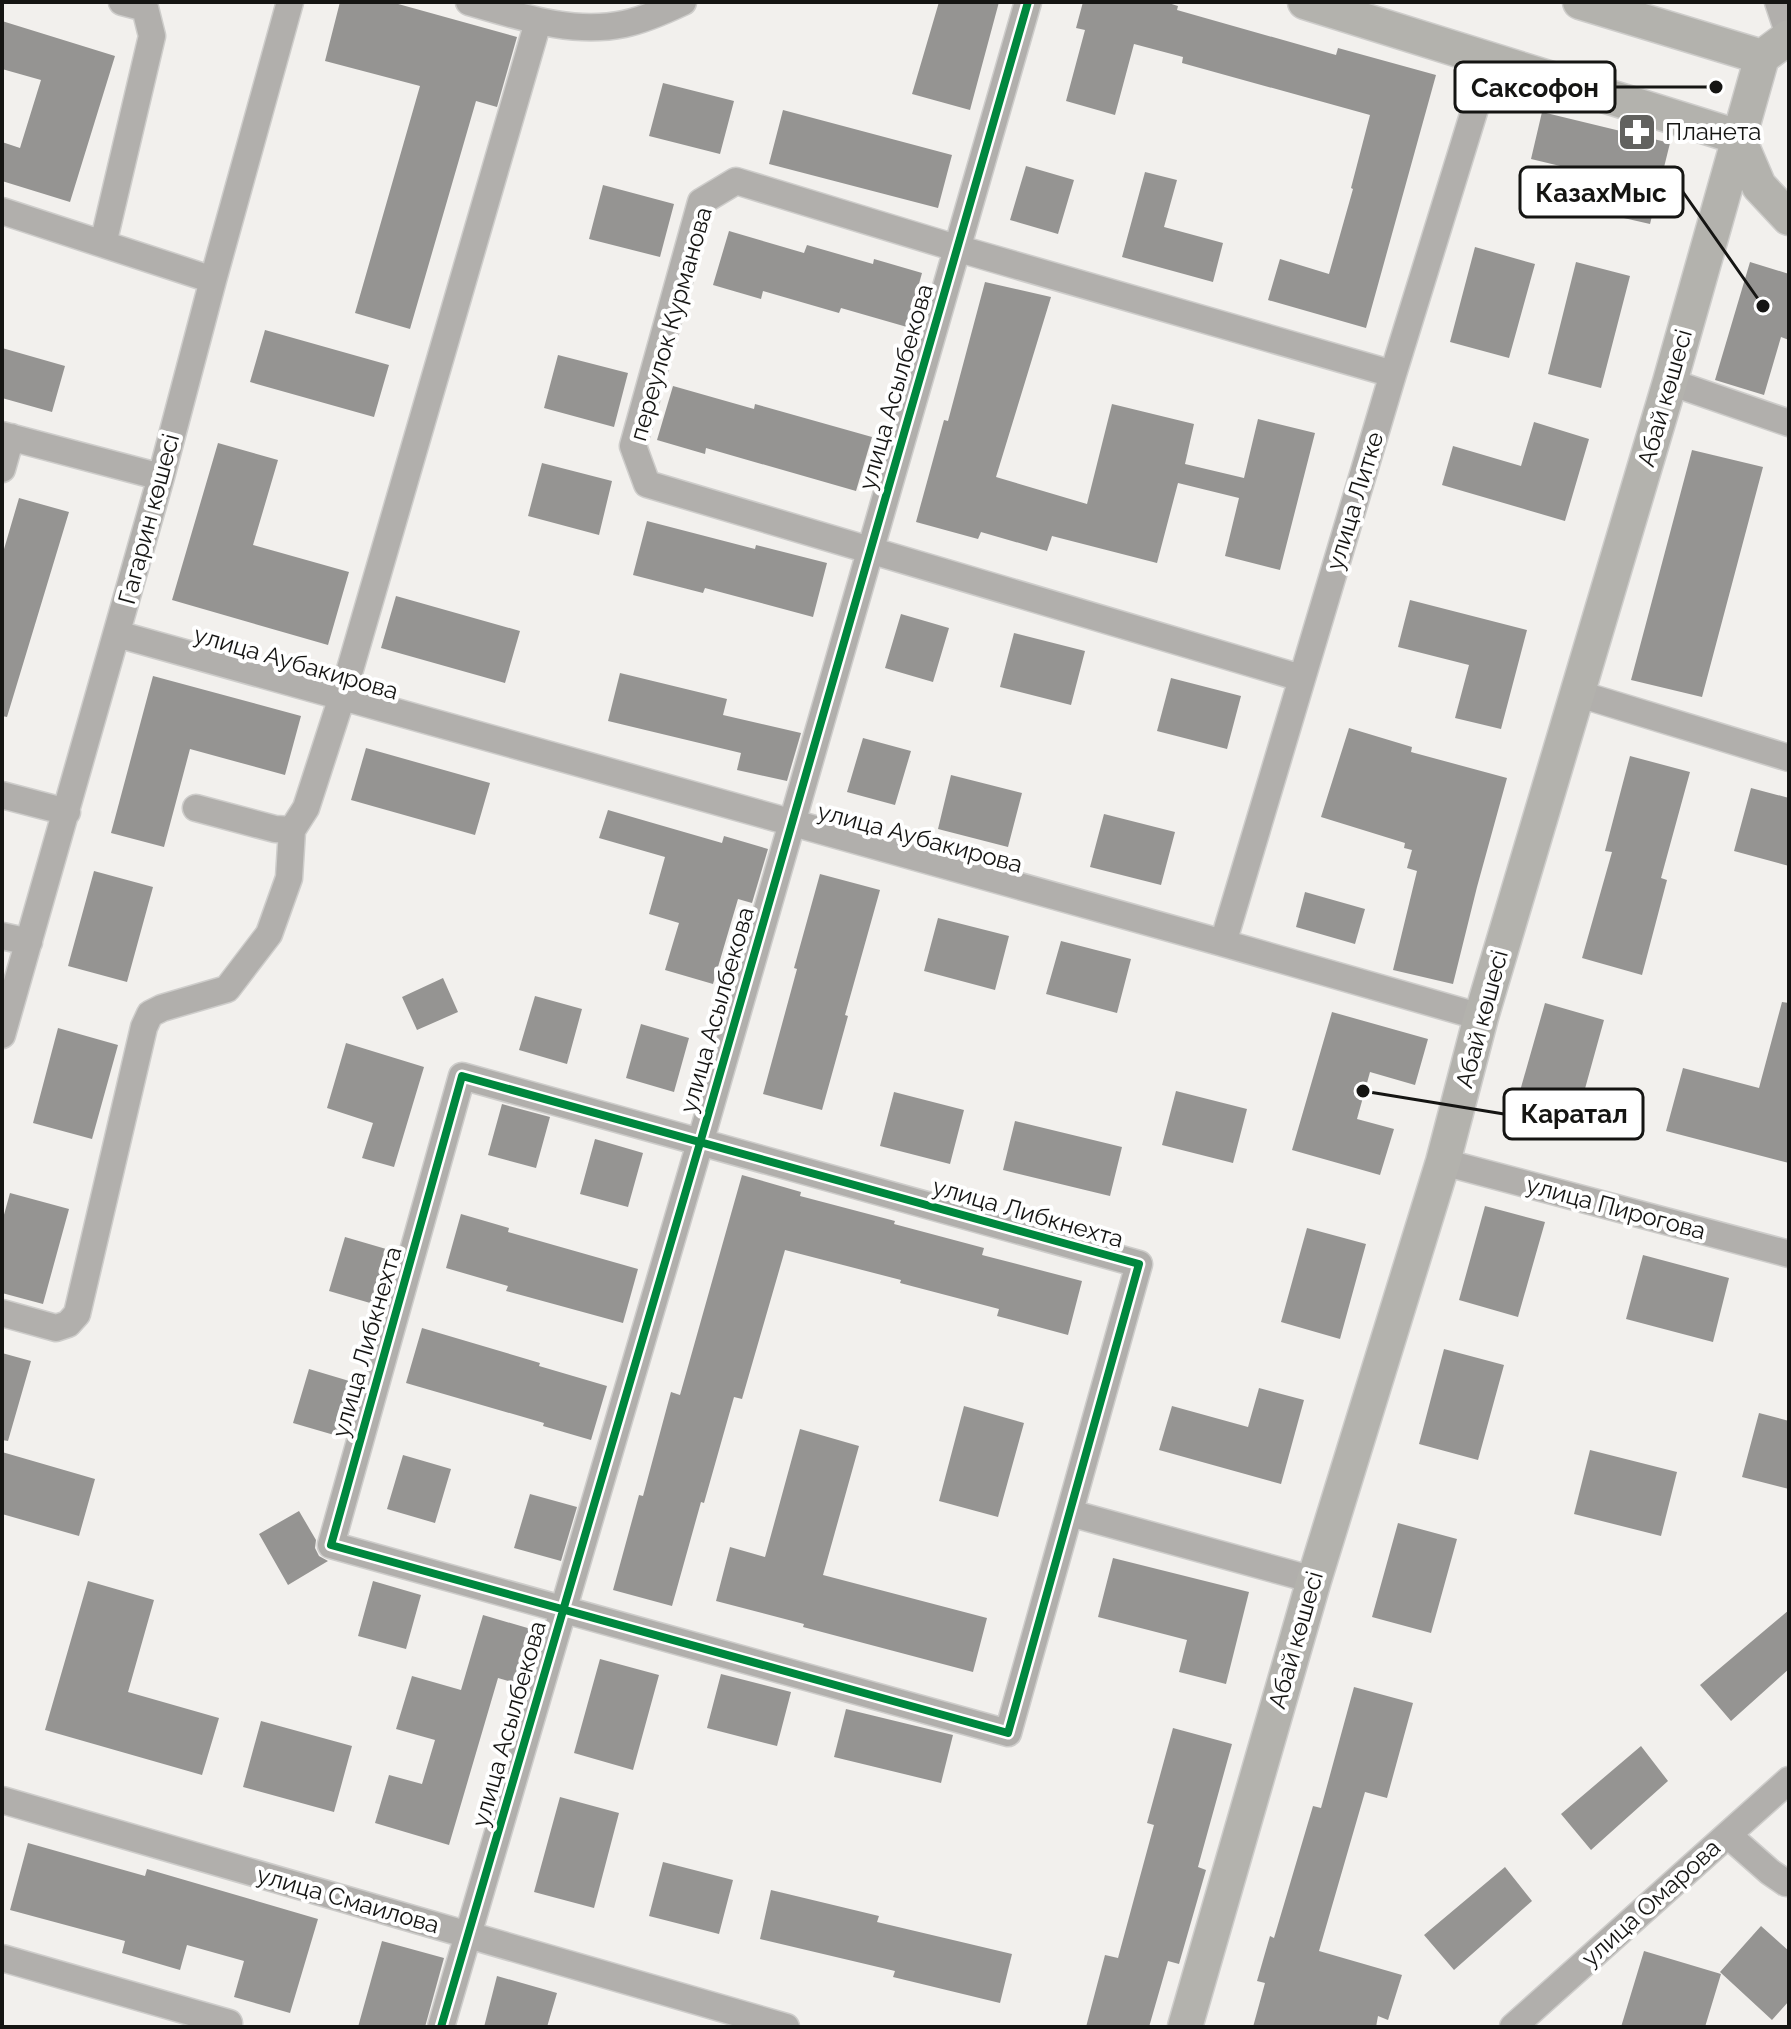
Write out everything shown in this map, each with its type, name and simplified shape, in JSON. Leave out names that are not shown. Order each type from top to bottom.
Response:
[{"type":"main road","points":[[1305,2],[1738,137],[1759,186],[1789,218]]},
{"type":"main road","points":[[1580,2],[1780,43]]},
{"type":"main road","name":"Абай көшесі","points":[[1185,2027],[1314,1580],[1443,1162],[1481,1017],[1670,382],[1738,137],[1780,43]]},
{"type":"street","points":[[103,244],[152,36],[145,8],[122,2]]},
{"type":"street","name":"Гагарин көшесі","points":[[2,1035],[161,477],[290,2]]},
{"type":"street","points":[[469,2],[538,22],[585,27],[623,24],[683,2]]},
{"type":"street","name":"улица Асылбекова","points":[[441,2027],[700,1143],[1028,2]]},
{"type":"street","points":[[1778,2],[1780,43]]},
{"type":"street","points":[[2,1313],[56,1328],[68,1324],[77,1314],[144,1027],[150,1014],[227,989],[269,934],[289,878],[292,830],[306,808],[342,697],[538,22]]},
{"type":"street","name":"улица Литке","points":[[1223,943],[1490,60]]},
{"type":"street","name":"переулок Курманова","points":[[1301,678],[647,484],[633,446],[701,202],[736,181],[1393,374]]},
{"type":"street","points":[[2,211],[213,280]]},
{"type":"street","points":[[1670,382],[1789,423]]},
{"type":"street","points":[[2,469],[6,436],[161,477]]},
{"type":"street","name":"улица Аубакирова","points":[[117,634],[1481,1017]]},
{"type":"street","points":[[1576,693],[1789,758]]},
{"type":"street","points":[[2,795],[67,812]]},
{"type":"street","points":[[196,808],[275,829],[292,830]]},
{"type":"street","points":[[2,936],[29,942]]},
{"type":"street","name":"улица Либкнехта","points":[[462,1076],[1139,1264],[1070,1513],[1008,1733],[331,1545],[462,1076]]},
{"type":"street","name":"улица Пирогова","points":[[1443,1162],[1789,1254]]},
{"type":"street","points":[[1070,1513],[1314,1580]]},
{"type":"street","name":"улица Омарова","points":[[1513,2027],[1789,1780]]},
{"type":"street","name":"улица Смаилова","points":[[2,1800],[786,2027]]},
{"type":"street","points":[[1728,1835],[1770,1872],[1789,1882]]},
{"type":"street","points":[[2,1958],[229,2023]]},
{"type":"building","points":[[340,2],[391,2],[517,37],[497,107],[476,101],[410,329],[355,313],[420,86],[325,61]]},
{"type":"building","points":[[939,2],[999,2],[970,110],[912,94]]},
{"type":"building","points":[[1083,2],[1165,2],[1178,6],[1177,10],[1336,55],[1338,48],[1436,75],[1366,328],[1268,300],[1280,259],[1329,274],[1370,115],[1182,63],[1183,57],[1134,44],[1115,115],[1066,101],[1085,30],[1076,28]]},
{"type":"building","points":[[2,21],[115,56],[70,202],[2,181],[2,142],[20,148],[41,80],[2,69]]},
{"type":"building","points":[[663,83],[734,101],[720,154],[649,136]]},
{"type":"building","points":[[783,110],[952,155],[938,208],[769,164]]},
{"type":"building","points":[[1542,112],[1670,143],[1650,224],[1593,211],[1602,176],[1531,159]]},
{"type":"building","points":[[1026,166],[1074,180],[1058,234],[1010,220]]},
{"type":"building","points":[[1145,172],[1177,180],[1164,227],[1223,243],[1213,282],[1122,257]]},
{"type":"building","points":[[603,185],[674,204],[660,257],[589,239]]},
{"type":"building","points":[[729,231],[804,253],[807,245],[873,264],[874,259],[922,273],[907,327],[841,308],[839,313],[763,291],[761,299],[713,285]]},
{"type":"building","points":[[1475,247],[1535,264],[1509,358],[1450,342]]},
{"type":"building","points":[[1576,262],[1630,276],[1601,388],[1548,374]]},
{"type":"building","points":[[1750,262],[1789,274],[1789,340],[1781,337],[1764,395],[1715,380]]},
{"type":"building","points":[[985,282],[1051,297],[996,477],[1087,504],[1112,404],[1194,424],[1185,464],[1244,478],[1258,419],[1315,433],[1280,570],[1225,556],[1239,498],[1178,483],[1157,563],[1052,536],[1047,551],[981,532],[978,539],[916,522],[944,420],[948,421]]},
{"type":"building","points":[[265,330],[389,365],[374,417],[250,382]]},
{"type":"building","points":[[2,348],[65,366],[52,412],[2,398]]},
{"type":"building","points":[[558,355],[628,373],[614,427],[544,408]]},
{"type":"building","points":[[673,386],[754,409],[755,404],[872,437],[856,491],[706,448],[705,454],[657,440]]},
{"type":"building","points":[[1534,422],[1589,439],[1565,521],[1442,485],[1453,446],[1521,466]]},
{"type":"building","points":[[218,443],[278,460],[253,545],[349,572],[328,645],[172,600]]},
{"type":"building","points":[[1692,450],[1763,467],[1702,697],[1631,680]]},
{"type":"building","points":[[542,463],[612,481],[599,535],[528,516]]},
{"type":"building","points":[[19,498],[69,512],[7,717],[2,716],[2,556]]},
{"type":"building","points":[[647,521],[755,549],[756,545],[827,563],[813,617],[705,588],[703,593],[633,575]]},
{"type":"building","points":[[396,596],[520,631],[505,683],[381,648]]},
{"type":"building","points":[[1410,600],[1527,630],[1501,729],[1455,718],[1469,665],[1398,647]]},
{"type":"building","points":[[901,614],[949,628],[933,682],[885,668]]},
{"type":"building","points":[[1014,633],[1085,651],[1071,705],[1000,687]]},
{"type":"building","points":[[620,673],[727,699],[723,715],[801,733],[787,781],[737,770],[741,753],[608,721]]},
{"type":"building","points":[[153,676],[301,716],[285,775],[190,749],[164,847],[111,833]]},
{"type":"building","points":[[1171,678],[1241,696],[1227,749],[1157,731]]},
{"type":"building","points":[[1349,728],[1412,747],[1411,752],[1507,778],[1453,984],[1393,970],[1417,871],[1407,868],[1412,850],[1404,848],[1405,843],[1321,817]]},
{"type":"building","points":[[863,738],[911,751],[895,805],[847,792]]},
{"type":"building","points":[[366,748],[490,783],[475,835],[351,800]]},
{"type":"building","points":[[1630,756],[1690,772],[1661,878],[1667,880],[1642,975],[1582,958],[1612,852],[1605,851]]},
{"type":"building","points":[[951,775],[1022,793],[1008,847],[938,829]]},
{"type":"building","points":[[1751,788],[1789,798],[1789,866],[1734,851]]},
{"type":"building","points":[[608,810],[722,843],[724,836],[768,849],[752,903],[738,899],[713,984],[665,970],[679,923],[649,914],[665,857],[599,838]]},
{"type":"building","points":[[1104,814],[1175,832],[1161,885],[1090,867]]},
{"type":"building","points":[[94,871],[153,887],[127,982],[68,966]]},
{"type":"building","points":[[820,874],[880,890],[822,1110],[763,1094]]},
{"type":"building","points":[[1305,892],[1365,909],[1355,944],[1296,927]]},
{"type":"building","points":[[938,918],[1009,936],[995,990],[924,971]]},
{"type":"building","points":[[1061,941],[1131,959],[1117,1013],[1046,994]]},
{"type":"building","points":[[443,978],[458,1012],[417,1030],[402,997]]},
{"type":"building","points":[[535,996],[582,1009],[567,1064],[519,1050]]},
{"type":"building","points":[[1782,1002],[1789,1003],[1789,1163],[1666,1131],[1683,1068],[1759,1088]]},
{"type":"building","points":[[1545,1003],[1604,1020],[1578,1114],[1518,1098]]},
{"type":"building","points":[[1332,1012],[1428,1039],[1415,1085],[1370,1072],[1357,1119],[1394,1129],[1380,1175],[1292,1150]]},
{"type":"building","points":[[641,1024],[689,1038],[674,1092],[626,1078]]},
{"type":"building","points":[[58,1028],[118,1045],[92,1139],[33,1123]]},
{"type":"building","points":[[346,1043],[424,1067],[394,1167],[362,1158],[373,1123],[327,1108]]},
{"type":"building","points":[[1176,1091],[1247,1109],[1233,1163],[1162,1145]]},
{"type":"building","points":[[894,1092],[964,1110],[950,1164],[880,1146]]},
{"type":"building","points":[[502,1104],[550,1117],[536,1168],[488,1155]]},
{"type":"building","points":[[1015,1121],[1122,1147],[1110,1196],[1003,1170]]},
{"type":"building","points":[[595,1139],[643,1153],[628,1207],[580,1194]]},
{"type":"building","points":[[742,1175],[801,1192],[800,1196],[984,1248],[982,1255],[1082,1281],[1068,1335],[997,1316],[999,1309],[785,1250],[742,1399],[734,1397],[672,1606],[613,1590],[671,1392],[680,1395]]},
{"type":"building","points":[[10,1193],[69,1209],[43,1304],[2,1293],[2,1222]]},
{"type":"building","points":[[1485,1206],[1545,1222],[1518,1317],[1459,1300]]},
{"type":"building","points":[[461,1214],[509,1228],[508,1232],[638,1269],[623,1323],[506,1291],[508,1286],[446,1268]]},
{"type":"building","points":[[1307,1228],[1366,1244],[1340,1339],[1281,1322]]},
{"type":"building","points":[[345,1237],[393,1251],[377,1305],[329,1291]]},
{"type":"building","points":[[1643,1255],[1729,1278],[1713,1342],[1626,1319]]},
{"type":"building","points":[[422,1328],[607,1386],[591,1440],[543,1426],[544,1423],[406,1383]]},
{"type":"building","points":[[1444,1349],[1504,1365],[1478,1460],[1419,1444]]},
{"type":"building","points":[[2,1353],[31,1361],[8,1441],[2,1440]]},
{"type":"building","points":[[309,1369],[356,1383],[341,1437],[293,1423]]},
{"type":"building","points":[[1259,1388],[1304,1400],[1281,1484],[1159,1450],[1172,1406],[1248,1427]]},
{"type":"building","points":[[964,1406],[1024,1423],[998,1517],[939,1501]]},
{"type":"building","points":[[1759,1413],[1789,1421],[1789,1489],[1742,1477]]},
{"type":"building","points":[[800,1429],[859,1446],[823,1575],[987,1618],[973,1672],[716,1601],[730,1547],[765,1557]]},
{"type":"building","points":[[1590,1450],[1677,1472],[1661,1536],[1574,1514]]},
{"type":"building","points":[[2,1452],[95,1479],[79,1536],[2,1514]]},
{"type":"building","points":[[403,1455],[451,1469],[435,1523],[387,1509]]},
{"type":"building","points":[[530,1494],[577,1507],[561,1561],[514,1548]]},
{"type":"building","points":[[299,1511],[316,1540],[315,1548],[319,1556],[328,1561],[288,1585],[259,1534]]},
{"type":"building","points":[[1398,1523],[1457,1539],[1431,1633],[1372,1617]]},
{"type":"building","points":[[1113,1558],[1249,1592],[1226,1684],[1179,1672],[1187,1640],[1098,1617]]},
{"type":"building","points":[[88,1581],[154,1600],[128,1692],[219,1718],[202,1775],[45,1730]]},
{"type":"building","points":[[373,1581],[421,1595],[406,1649],[358,1636]]},
{"type":"building","points":[[1789,1610],[1789,1669],[1731,1721],[1700,1685]]},
{"type":"building","points":[[483,1615],[531,1629],[515,1683],[498,1678],[449,1845],[375,1823],[389,1775],[422,1784],[435,1740],[396,1729],[412,1676],[461,1690]]},
{"type":"building","points":[[600,1659],[659,1675],[633,1770],[574,1753]]},
{"type":"building","points":[[721,1674],[791,1692],[777,1746],[707,1728]]},
{"type":"building","points":[[1354,1687],[1413,1703],[1387,1798],[1365,1792],[1319,1951],[1402,1975],[1388,2020],[1378,2016],[1376,2027],[1253,2027],[1265,1983],[1257,1981],[1270,1936],[1274,1938],[1313,1806],[1321,1808]]},
{"type":"building","points":[[846,1709],[953,1735],[941,1783],[834,1757]]},
{"type":"building","points":[[261,1721],[352,1746],[334,1812],[243,1787]]},
{"type":"building","points":[[1173,1728],[1232,1744],[1198,1867],[1206,1870],[1179,1964],[1168,1961],[1149,2027],[1086,2027],[1105,1955],[1118,1958],[1154,1825],[1147,1823]]},
{"type":"building","points":[[1641,1746],[1668,1781],[1591,1850],[1561,1814]]},
{"type":"building","points":[[560,1797],[619,1813],[594,1908],[534,1892]]},
{"type":"building","points":[[28,1843],[145,1876],[147,1869],[318,1919],[290,2013],[234,1997],[244,1961],[187,1945],[180,1970],[122,1953],[125,1941],[10,1910]]},
{"type":"building","points":[[663,1862],[733,1880],[719,1934],[649,1916]]},
{"type":"building","points":[[1505,1867],[1532,1901],[1454,1970],[1424,1935]]},
{"type":"building","points":[[771,1890],[879,1916],[877,1922],[1012,1954],[1000,2003],[893,1977],[895,1971],[760,1939]]},
{"type":"building","points":[[1761,1926],[1789,1951],[1789,2001],[1772,2020],[1720,1972]]},
{"type":"building","points":[[382,1941],[444,1958],[425,2027],[358,2027]]},
{"type":"building","points":[[1644,1951],[1721,1974],[1705,2027],[1621,2027]]},
{"type":"building","points":[[497,1976],[557,1993],[547,2027],[484,2027]]},
{"type":"cycle path","points":[[441,2027],[700,1143],[1028,2]]},
{"type":"cycle path","points":[[462,1076],[1139,1264],[1008,1733],[331,1545],[462,1076]]},
{"type":"place","name":"Саксофон","points":[[1716,87]]},
{"type":"place","name":"Планета","points":[[1637,132]]},
{"type":"place","name":"КазахМыс","points":[[1763,306]]},
{"type":"place","name":"Каратал","points":[[1363,1091]]}]
